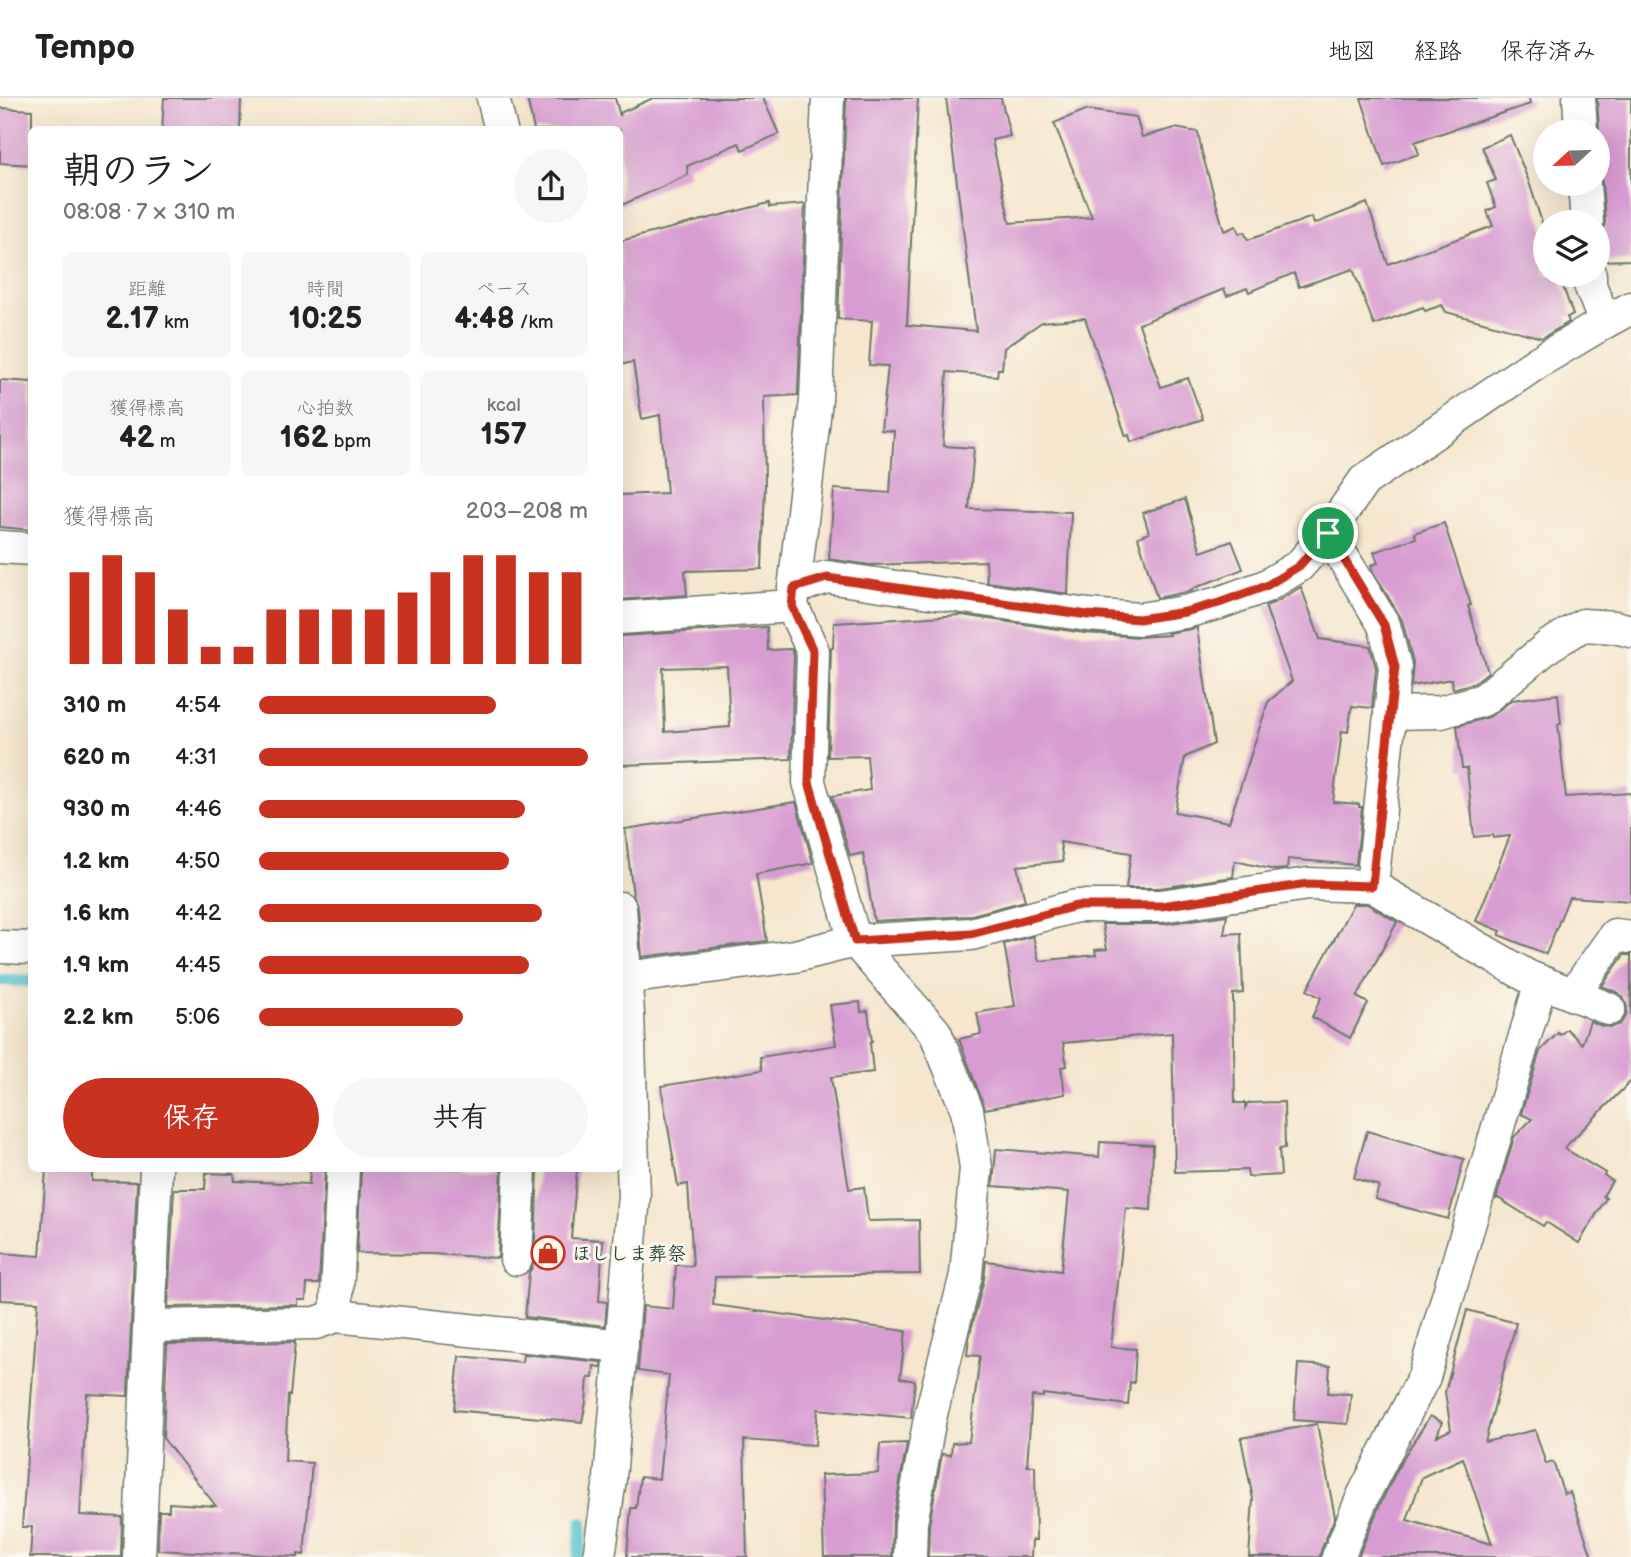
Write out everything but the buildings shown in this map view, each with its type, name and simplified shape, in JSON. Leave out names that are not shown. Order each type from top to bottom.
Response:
[{"type":"street","points":[[493,98],[500,126]]},
{"type":"street","points":[[828,98],[816,400],[793,597],[813,651],[809,782],[855,941],[935,1032],[967,1110],[976,1168],[966,1275],[930,1418],[911,1523],[910,1557]]},
{"type":"street","points":[[1579,98],[1580,119]]},
{"type":"street","points":[[623,618],[793,597],[827,578],[1088,615],[1139,619],[1185,612],[1219,603],[1266,586],[1299,566],[1328,533],[1364,481],[1538,362],[1618,315],[1592,287]]},
{"type":"street","points":[[1328,533],[1384,625],[1395,667],[1372,886]]},
{"type":"street","points":[[0,547],[28,549]]},
{"type":"street","points":[[1390,713],[1441,712],[1483,700],[1550,645],[1583,625],[1631,631]]},
{"type":"street","points":[[625,978],[795,956],[855,941],[971,934],[1076,906],[1161,906],[1308,884],[1372,886],[1527,976],[1609,1009]]},
{"type":"street","points":[[1573,995],[1615,935],[1631,937]]},
{"type":"street","points":[[0,947],[28,948]]},
{"type":"street","points":[[599,1557],[610,1479],[634,1196],[623,950]]},
{"type":"street","points":[[1338,1557],[1363,1496],[1424,1377],[1541,982]]},
{"type":"street","points":[[139,1557],[156,1172]]},
{"type":"street","points":[[336,1316],[344,1172]]},
{"type":"street","points":[[516,1259],[520,1172]]},
{"type":"street","points":[[150,1326],[316,1323],[336,1316],[622,1346]]},
{"type":"waterway","points":[[0,980],[28,981]]},
{"type":"waterway","points":[[578,1557],[582,1523]]},
{"type":"place","name":"ほししま葬祭","points":[[548,1253]]},
{"type":"route","points":[[1328,533],[1384,625],[1395,667],[1372,886],[1308,884],[1161,906],[1076,906],[971,934],[855,941],[809,782],[813,651],[792,606],[794,588],[827,578],[1088,615],[1139,619],[1185,612],[1266,586],[1299,566],[1328,533]]}]
